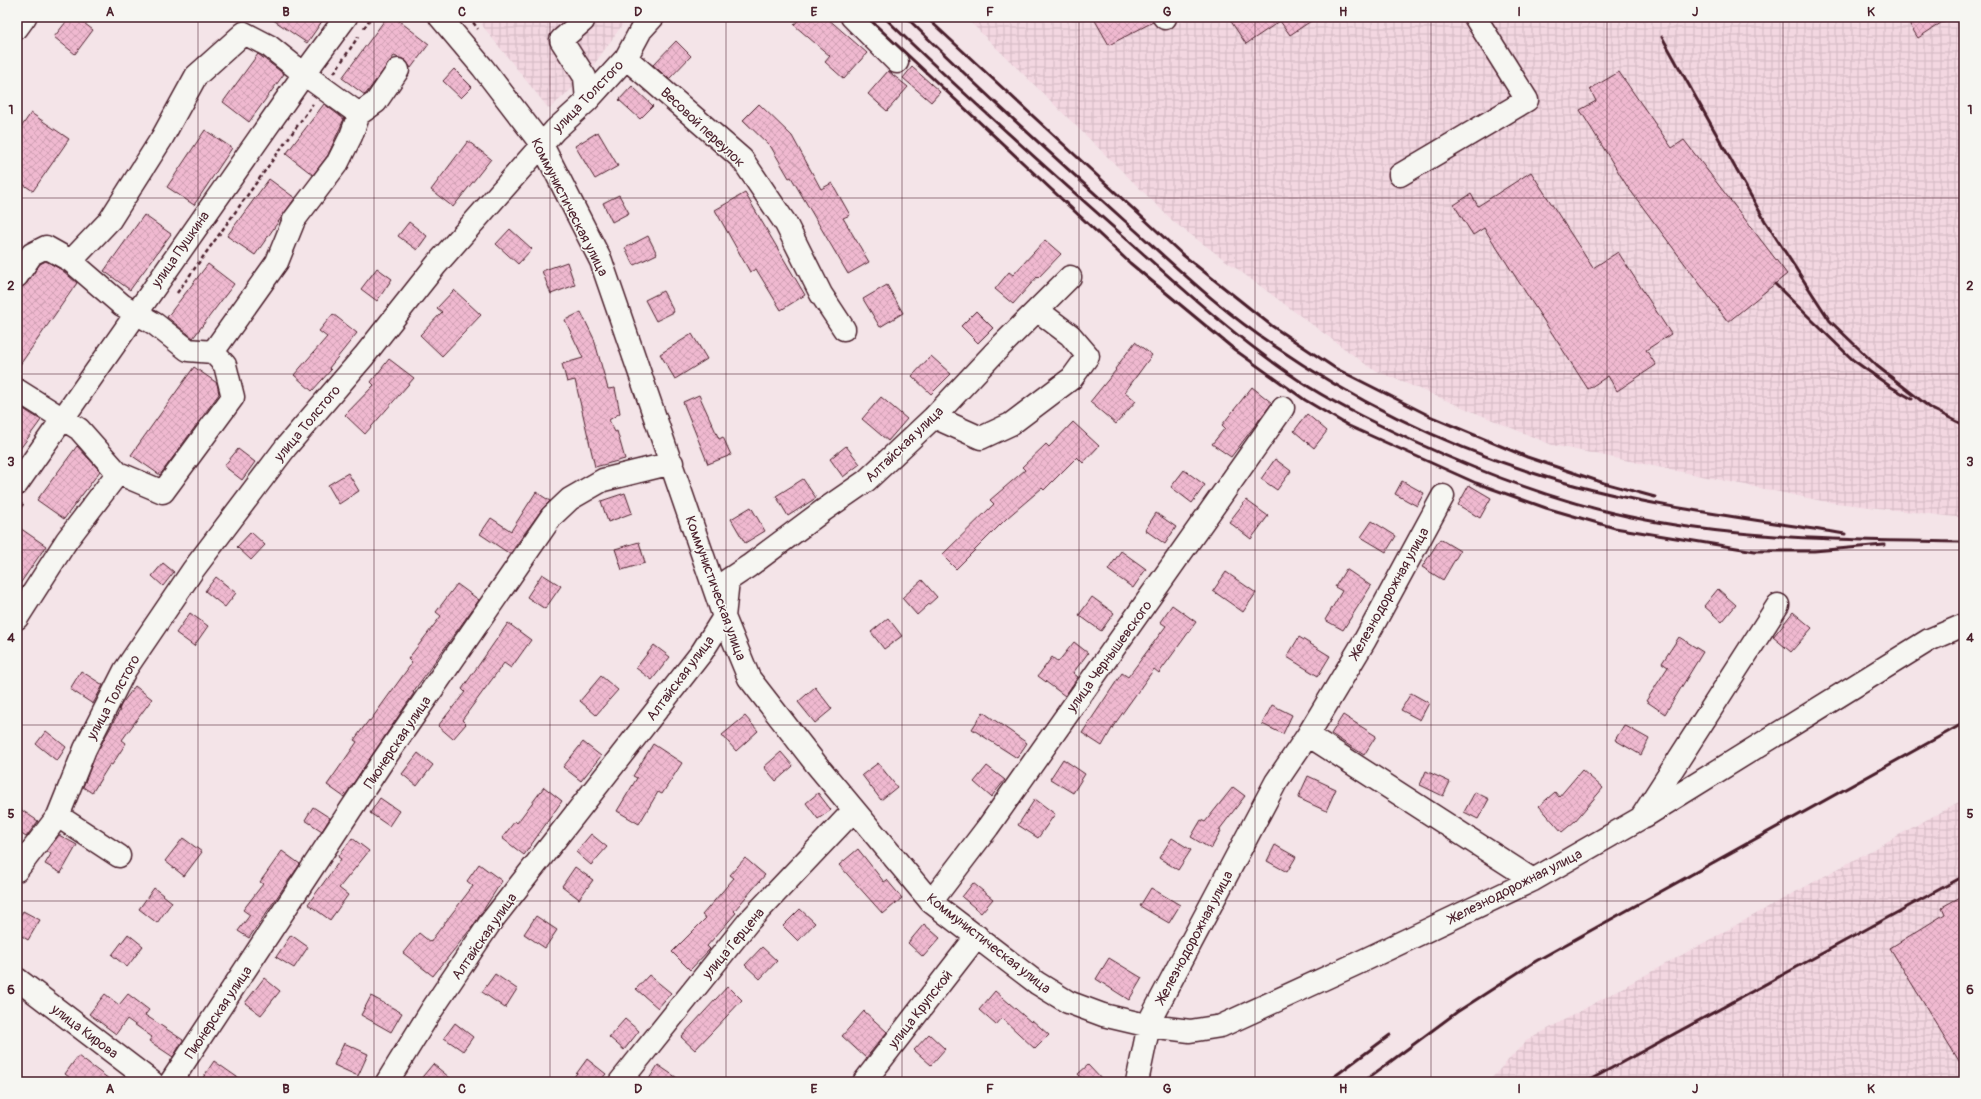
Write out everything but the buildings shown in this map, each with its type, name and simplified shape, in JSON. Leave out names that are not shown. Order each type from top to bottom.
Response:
[{"type":"street","points":[[17,28],[25,17]]},
{"type":"street","name":"улица Пушкина","points":[[17,484],[135,313],[346,17]]},
{"type":"street","name":"улица Толстого","points":[[17,870],[58,816],[85,749],[125,670],[193,570],[286,446],[364,356],[436,265],[555,130],[587,102],[626,58],[641,30],[653,17]]},
{"type":"street","points":[[852,17],[897,62]]},
{"type":"street","points":[[1400,175],[1527,100],[1475,17]]},
{"type":"street","name":"Коммунистическая улица","points":[[444,18],[542,145],[601,261],[724,617],[749,678],[854,810],[931,902],[1037,983],[1068,1002],[1103,1015],[1150,1026]]},
{"type":"street","points":[[583,21],[561,40],[585,77],[587,102]]},
{"type":"street","points":[[71,261],[110,220],[162,138],[196,76],[244,33],[269,46],[304,74],[359,114]]},
{"type":"street","name":"Весовой переулок","points":[[626,58],[742,159],[786,224],[821,294],[844,328]]},
{"type":"street","points":[[213,352],[277,262],[294,220],[338,162],[352,136],[359,114],[376,102],[398,70]]},
{"type":"street","points":[[17,276],[32,254],[46,247],[71,261],[122,305],[155,324],[188,350],[213,352],[225,365],[233,397],[163,492],[118,473],[79,429],[17,390]]},
{"type":"street","name":"Алтайская улица","points":[[387,1082],[431,1011],[490,923],[702,652],[724,617],[728,580],[866,481],[934,417],[1070,277]]},
{"type":"street","points":[[934,417],[981,438],[1011,424],[1072,378],[1088,356],[1070,335],[1037,310]]},
{"type":"street","name":"улица Чернышевского","points":[[931,902],[988,827],[1283,408]]},
{"type":"street","name":"Пионерская улица","points":[[171,1082],[382,762],[552,516],[570,499],[603,480],[672,463]]},
{"type":"street","points":[[17,618],[66,540],[118,473]]},
{"type":"street","name":"Железнодорожная улица","points":[[1137,1082],[1150,1026],[1150,1020],[1276,782],[1308,735],[1365,640],[1443,496]]},
{"type":"street","name":"Железнодорожная улица","points":[[1150,1026],[1190,1031],[1221,1026],[1533,880],[1641,818],[1778,605]]},
{"type":"street","points":[[1641,818],[1929,640],[1964,625]]},
{"type":"street","points":[[1308,735],[1533,880]]},
{"type":"street","name":"улица Герцена","points":[[620,1082],[749,921],[854,810]]},
{"type":"street","points":[[58,816],[119,856]]},
{"type":"street","name":"улица Крупской","points":[[864,1082],[977,936]]},
{"type":"street","name":"улица Кирова","points":[[17,979],[152,1082]]},
{"type":"shaded area","points":[[491,17],[628,17],[585,77],[549,109],[481,24]]},
{"type":"shaded area","points":[[965,17],[1964,17],[1964,518],[1827,502],[1552,445],[1372,369],[1175,223]]},
{"type":"shaded area","points":[[1964,799],[1964,1082],[1488,1082],[1526,1041]]},
{"type":"railway","points":[[867,17],[1130,263],[1235,350],[1305,400],[1349,426],[1476,483],[1546,508],[1615,528],[1755,551],[1814,551],[1884,545]]},
{"type":"railway","points":[[884,17],[1005,130],[1216,318],[1262,354],[1309,387],[1375,423],[1499,478],[1557,498],[1616,514],[1685,527],[1725,532],[1804,538],[1964,542]]},
{"type":"railway","points":[[906,17],[1042,145],[1215,301],[1253,331],[1303,365],[1367,402],[1433,435],[1467,449],[1536,474],[1574,485],[1651,503],[1689,510],[1845,534]]},
{"type":"railway","points":[[926,17],[1183,255],[1272,326],[1335,368],[1434,418],[1527,457],[1604,483],[1655,497]]},
{"type":"railway","points":[[1662,37],[1765,221],[1830,321],[1877,366],[1933,410]]},
{"type":"railway","points":[[1775,284],[1853,360],[1891,387],[1912,399]]},
{"type":"railway","points":[[1928,407],[1964,425]]},
{"type":"railway","points":[[1363,1082],[1457,1012],[1536,961],[1964,723]]},
{"type":"railway","points":[[1586,1082],[1964,876]]},
{"type":"railway","points":[[1327,1082],[1390,1035]]}]
